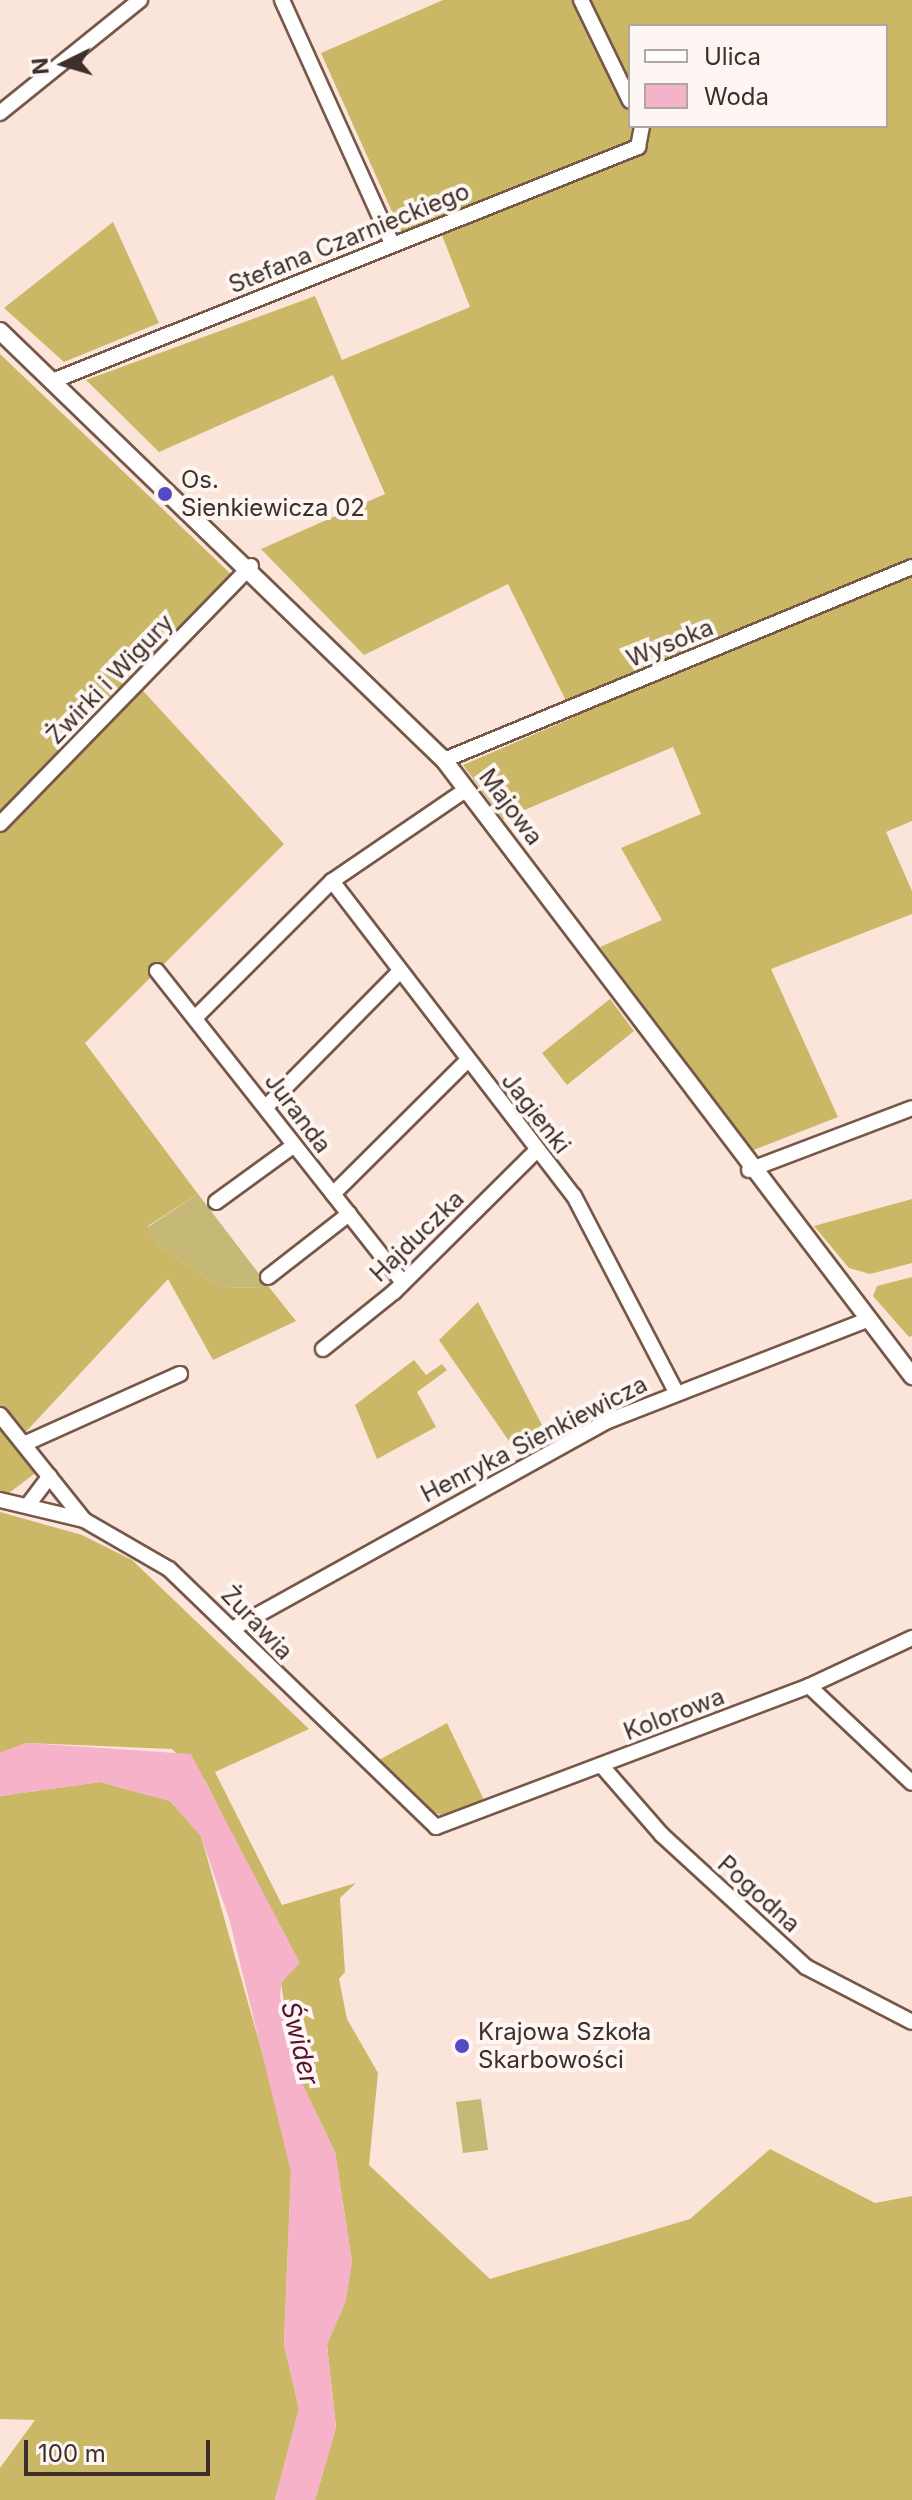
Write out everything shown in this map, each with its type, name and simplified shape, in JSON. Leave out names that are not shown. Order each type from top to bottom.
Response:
[{"type":"street","points":[[0,113],[140,0]]},
{"type":"street","points":[[282,0],[392,244]]},
{"type":"street","points":[[581,0],[628,97]]},
{"type":"street","name":"Stefana Czarnieckiego","points":[[55,380],[638,147],[642,128]]},
{"type":"street","name":"Majowa","points":[[0,331],[251,566],[444,760],[749,1170],[912,1376]]},
{"type":"street","name":"Żwirki i Wigury","points":[[0,824],[251,566]]},
{"type":"street","name":"Wysoka","points":[[444,760],[912,567]]},
{"type":"street","points":[[195,1018],[332,881],[467,789]]},
{"type":"street","name":"Jagienki","points":[[332,881],[467,1061],[574,1196],[676,1392]]},
{"type":"street","name":"Juranda","points":[[157,971],[403,1283]]},
{"type":"street","points":[[266,1107],[400,971]]},
{"type":"street","points":[[333,1194],[467,1061]]},
{"type":"street","points":[[749,1170],[912,1108]]},
{"type":"street","points":[[216,1202],[293,1146]]},
{"type":"street","name":"Hajduczka","points":[[323,1349],[403,1283],[537,1150]]},
{"type":"street","points":[[268,1277],[349,1214]]},
{"type":"street","name":"Henryka Sienkiewicza","points":[[234,1628],[475,1491],[676,1392],[867,1320]]},
{"type":"street","points":[[24,1444],[180,1374]]},
{"type":"street","points":[[0,1415],[84,1520]]},
{"type":"street","points":[[28,1505],[50,1476]]},
{"type":"street","name":"Żurawia","points":[[0,1500],[84,1520],[169,1569],[234,1628],[414,1813],[436,1827],[448,1824]]},
{"type":"street","name":"Kolorowa","points":[[448,1824],[809,1686],[912,1638]]},
{"type":"street","points":[[809,1686],[912,1783]]},
{"type":"street","name":"Pogodna","points":[[601,1765],[662,1835],[806,1967],[912,2022]]},
{"type":"shaded area","points":[[443,0],[912,0],[912,821],[886,832],[912,891],[912,914],[771,969],[838,1117],[751,1151],[600,947],[662,920],[621,848],[701,814],[673,747],[503,819],[463,765],[574,717],[508,584],[364,655],[261,549],[385,494],[333,375],[159,452],[86,380],[315,296],[342,360],[470,307],[436,220],[402,234],[321,53]]},
{"type":"shaded area","points":[[113,222],[159,323],[64,362],[4,308]]},
{"type":"shaded area","points":[[0,354],[234,577],[134,681],[284,844],[85,1043],[198,1194],[148,1226],[158,1245],[222,1288],[269,1287],[296,1321],[213,1360],[168,1279],[23,1435],[0,1406]]},
{"type":"shaded area","points":[[610,999],[634,1031],[567,1085],[542,1053]]},
{"type":"shaded area","points":[[198,1194],[269,1287],[222,1288],[158,1245],[148,1227]]},
{"type":"shaded area","points":[[912,1199],[912,1263],[870,1274],[849,1268],[814,1226]]},
{"type":"shaded area","points":[[912,1277],[912,1336],[909,1337],[873,1296],[877,1286]]},
{"type":"shaded area","points":[[478,1302],[542,1425],[545,1444],[520,1457],[439,1340]]},
{"type":"shaded area","points":[[414,1360],[426,1375],[442,1364],[447,1370],[417,1392],[436,1427],[377,1459],[355,1405]]},
{"type":"shaded area","points":[[0,1424],[38,1471],[9,1493],[0,1492]]},
{"type":"shaded area","points":[[0,1512],[82,1535],[132,1560],[309,1729],[215,1772],[282,1905],[356,1883],[340,1898],[345,1972],[339,1979],[347,2019],[378,2073],[369,2165],[490,2279],[690,2219],[770,2149],[875,2203],[912,2196],[912,2500],[315,2500],[336,2427],[327,2345],[352,2262],[335,2152],[293,2065],[281,1982],[237,1846],[206,1782],[172,1749],[27,1743],[0,1753]]},
{"type":"shaded area","points":[[447,1723],[484,1800],[441,1815],[422,1807],[377,1761]]},
{"type":"shaded area","points":[[100,1782],[170,1801],[201,1836],[282,2123],[291,2172],[284,2344],[299,2409],[275,2500],[0,2500],[0,2468],[35,2420],[0,2419],[0,1796]]},
{"type":"shaded area","points":[[481,2099],[488,2150],[463,2153],[456,2102]]},
{"type":"water","points":[[27,1743],[191,1754],[300,1963],[282,1982],[280,1996],[293,2065],[335,2152],[352,2262],[346,2301],[327,2345],[336,2427],[315,2500],[275,2500],[299,2409],[284,2344],[291,2172],[230,1922],[201,1836],[170,1801],[100,1782],[0,1796],[0,1753]]},
{"type":"place","name":"Os. Sienkiewicza 02","points":[[165,494]]},
{"type":"place","name":"Krajowa Szkoła Skarbowości","points":[[462,2046]]},
{"type":"water label","name":"Świder","points":[[300,2043]]}]
